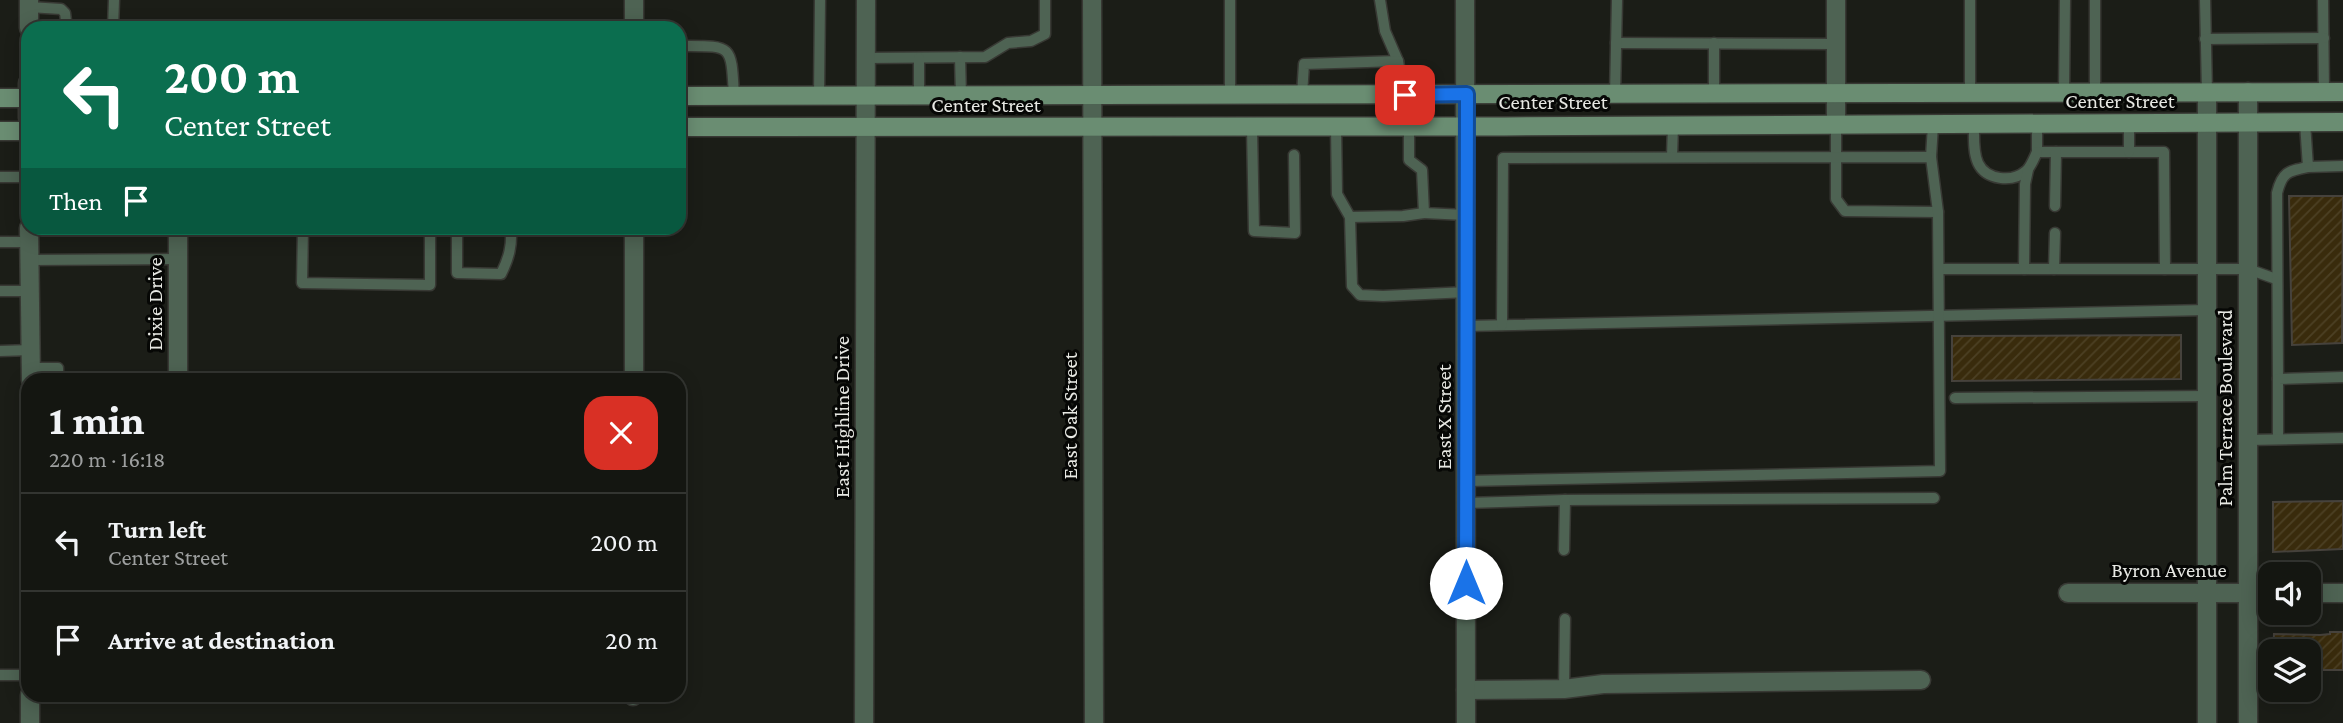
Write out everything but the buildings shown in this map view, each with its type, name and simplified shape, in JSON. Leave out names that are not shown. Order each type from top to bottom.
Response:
[{"type":"main road","name":"Center Street","points":[[686,126],[866,111],[1092,127],[1252,129],[1409,126],[1466,110],[1615,95],[2343,92]]},
{"type":"main road","points":[[2094,124],[2095,93]]},
{"type":"main road","name":"Center Street","points":[[686,96],[820,96],[866,111],[919,96],[1092,102],[1230,95],[1405,95],[1466,110],[1673,125],[2343,122]]},
{"type":"main road","points":[[0,98],[21,98]]},
{"type":"main road","points":[[0,131],[21,131]]},
{"type":"street","points":[[635,0],[635,21]]},
{"type":"street","name":"East Highline Drive","points":[[864,723],[866,0]]},
{"type":"street","name":"East Oak Street","points":[[1092,0],[1094,723]]},
{"type":"street","name":"East X Street","points":[[1465,0],[1466,723]]},
{"type":"street","points":[[1836,0],[1836,125]]},
{"type":"street","name":"Palm Terrace Boulevard","points":[[2207,92],[2207,723]]},
{"type":"street","name":"Palm Terrace Boulevard","points":[[2248,92],[2248,723]]},
{"type":"street","name":"Dixie Drive","points":[[178,235],[178,373]]},
{"type":"street","points":[[634,235],[634,373]]},
{"type":"street","points":[[29,243],[31,366]]},
{"type":"street","name":"Byron Avenue","points":[[2068,593],[2258,593]]},
{"type":"street","points":[[2321,593],[2343,593]]},
{"type":"street","points":[[1466,690],[1564,689],[1603,684],[1921,680]]},
{"type":"street","points":[[30,702],[30,723]]},
{"type":"lane","points":[[66,21],[67,0]]},
{"type":"lane","points":[[113,21],[114,0]]},
{"type":"lane","points":[[820,0],[820,96]]},
{"type":"lane","points":[[866,58],[985,57],[1008,43],[1031,41],[1045,34],[1045,0]]},
{"type":"lane","points":[[1230,0],[1230,95]]},
{"type":"lane","points":[[1380,0],[1385,31],[1398,61],[1405,95]]},
{"type":"lane","points":[[1615,95],[1617,0]]},
{"type":"lane","points":[[1970,0],[1970,93]]},
{"type":"lane","points":[[2064,93],[2065,0]]},
{"type":"lane","points":[[2095,0],[2095,93]]},
{"type":"lane","points":[[2205,0],[2207,92]]},
{"type":"lane","points":[[2323,0],[2323,92]]},
{"type":"lane","points":[[29,4],[61,9],[65,13]]},
{"type":"lane","points":[[2206,39],[2324,38]]},
{"type":"lane","points":[[1616,43],[1836,44]]},
{"type":"lane","points":[[1714,43],[1714,95]]},
{"type":"lane","points":[[686,46],[712,46],[728,52],[732,58],[734,96]]},
{"type":"lane","points":[[960,57],[961,96]]},
{"type":"lane","points":[[919,58],[919,96]]},
{"type":"lane","points":[[1302,95],[1304,64],[1398,61]]},
{"type":"lane","points":[[2305,123],[2308,167]]},
{"type":"lane","points":[[2024,269],[2025,184],[2028,170],[2037,152],[2037,124]]},
{"type":"lane","points":[[2129,124],[2129,152]]},
{"type":"lane","points":[[1672,158],[1673,125]]},
{"type":"lane","points":[[1836,125],[1836,199],[1845,211],[1938,212]]},
{"type":"lane","points":[[1466,481],[1940,471],[1938,212],[1931,157],[1933,125]]},
{"type":"lane","points":[[1974,125],[1975,155],[1979,166],[1987,174],[2005,178],[2028,170]]},
{"type":"lane","points":[[1409,126],[1409,160],[1422,170],[1423,213]]},
{"type":"lane","points":[[1336,127],[1337,194],[1350,218],[1352,286],[1360,295],[1466,292]]},
{"type":"lane","points":[[1252,129],[1254,231],[1295,233],[1294,155]]},
{"type":"lane","points":[[2037,152],[2164,152],[2165,269]]},
{"type":"lane","points":[[2055,205],[2056,152]]},
{"type":"lane","points":[[1502,326],[1503,158],[1931,157]]},
{"type":"lane","points":[[2277,439],[2277,193],[2280,181],[2288,171],[2308,167],[2343,166]]},
{"type":"lane","points":[[0,177],[21,177]]},
{"type":"lane","points":[[1350,218],[1423,213],[1466,215]]},
{"type":"lane","points":[[2054,269],[2055,233]]},
{"type":"lane","points":[[303,235],[302,284],[430,285],[430,235]]},
{"type":"lane","points":[[457,235],[457,273],[501,274],[509,259],[511,235]]},
{"type":"lane","points":[[0,242],[178,259]]},
{"type":"lane","points":[[1939,269],[2248,269],[2276,279]]},
{"type":"lane","points":[[0,291],[30,291]]},
{"type":"lane","points":[[1466,326],[2207,310]]},
{"type":"lane","points":[[0,351],[31,366],[58,368],[58,373]]},
{"type":"lane","points":[[2278,379],[2343,377]]},
{"type":"lane","points":[[1955,398],[2207,396]]},
{"type":"lane","points":[[2248,440],[2343,439]]},
{"type":"lane","points":[[1466,503],[1934,498]]},
{"type":"lane","points":[[1564,550],[1565,500]]},
{"type":"lane","points":[[1564,689],[1565,619]]},
{"type":"lane","points":[[0,675],[21,675]]},
{"type":"route","points":[[1405,95],[1467,94],[1466,583]]}]
